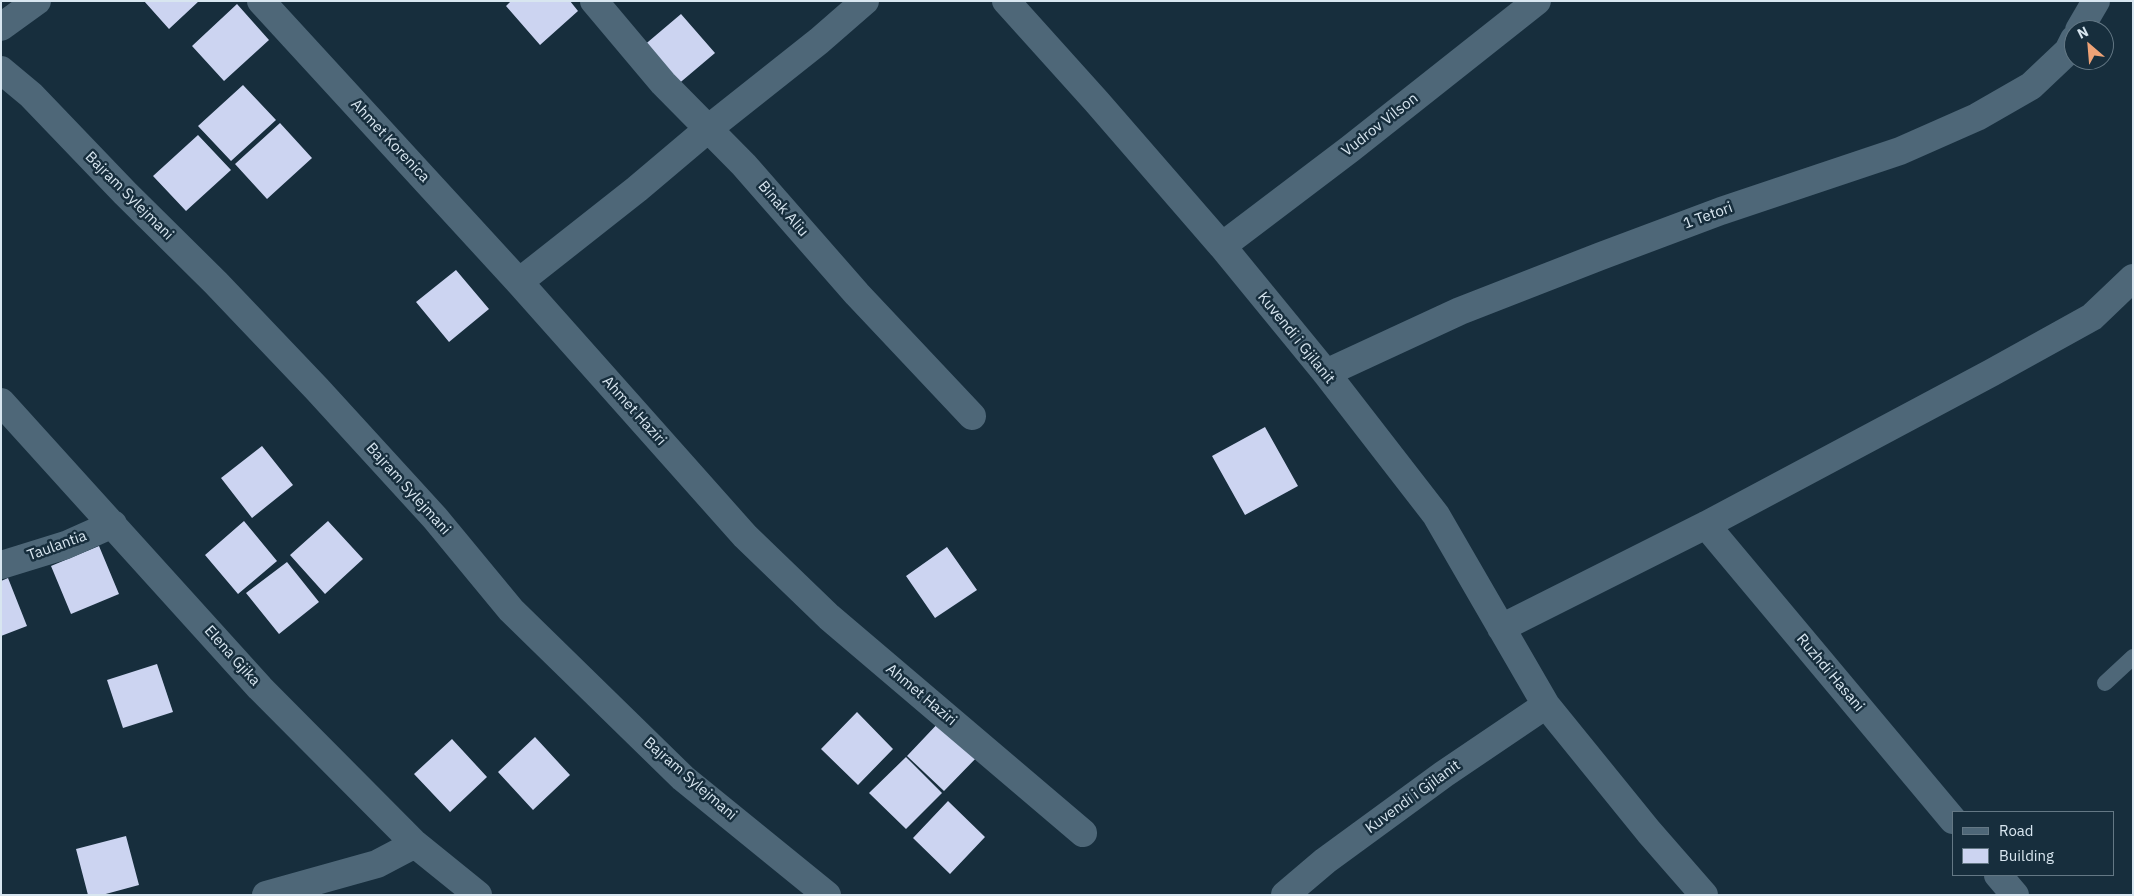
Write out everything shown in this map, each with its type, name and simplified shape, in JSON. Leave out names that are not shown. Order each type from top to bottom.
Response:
[{"type":"street","points":[[1,27],[37,1]]},
{"type":"street","name":"Ahmet Korenica","points":[[261,1],[519,282]]},
{"type":"street","name":"Binak Aliu","points":[[594,1],[664,83],[744,165],[858,294],[972,416]]},
{"type":"street","points":[[519,282],[637,189],[708,129],[819,41],[865,1]]},
{"type":"street","name":"Kuvendi i Gjilanit","points":[[1006,1],[1222,246],[1326,373],[1436,516],[1546,704],[1649,832],[1704,895]]},
{"type":"street","name":"Vudrov Vilson","points":[[1222,246],[1350,149],[1536,1]]},
{"type":"street","points":[[2085,20],[2096,1]]},
{"type":"street","name":"1 Tetori","points":[[1326,373],[1460,311],[1592,259],[1721,211],[1900,151],[1960,125],[2031,86],[2064,55]]},
{"type":"street","name":"Bajram Sylejmani","points":[[1,70],[31,95],[125,193],[216,283],[310,382],[435,518],[510,610],[683,778],[827,895]]},
{"type":"street","points":[[1501,628],[1706,525],[1991,373],[2092,317],[2133,278]]},
{"type":"street","name":"Ahmet Haziri","points":[[519,282],[745,536],[829,617],[1083,833]]},
{"type":"street","name":"Elena Gjika","points":[[1,402],[260,688],[415,844],[478,895]]},
{"type":"street","name":"Taulantia","points":[[1,565],[66,545],[113,524]]},
{"type":"street","name":"Ruzhdi Hasani","points":[[1706,525],[1952,819]]},
{"type":"street","name":"Kuvendi i Gjilanit","points":[[1285,895],[1325,860],[1444,774],[1546,704]]},
{"type":"street","points":[[266,895],[377,864],[415,844]]},
{"type":"street","points":[[1999,876],[2015,895]]},
{"type":"lane","points":[[2105,683],[2133,657]]},
{"type":"building","points":[[144,1],[199,1],[169,29]]},
{"type":"building","points":[[511,1],[570,1],[578,11],[540,45],[506,6]]},
{"type":"building","points":[[237,4],[269,40],[224,81],[192,46]]},
{"type":"building","points":[[681,14],[715,53],[676,86],[642,47]]},
{"type":"building","points":[[243,85],[276,120],[231,161],[198,126]]},
{"type":"building","points":[[280,123],[312,158],[267,199],[235,164]]},
{"type":"building","points":[[198,135],[231,170],[186,211],[153,176]]},
{"type":"building","points":[[456,270],[489,309],[449,342],[416,302]]},
{"type":"building","points":[[1265,427],[1298,486],[1245,515],[1212,456]]},
{"type":"building","points":[[262,446],[293,485],[252,518],[221,478]]},
{"type":"building","points":[[244,521],[277,561],[238,594],[205,555]]},
{"type":"building","points":[[328,521],[363,559],[325,594],[290,555]]},
{"type":"building","points":[[99,546],[119,594],[71,614],[51,566]]},
{"type":"building","points":[[947,547],[977,590],[935,618],[906,576]]},
{"type":"building","points":[[287,562],[319,602],[279,634],[246,593]]},
{"type":"building","points":[[8,578],[27,626],[1,636],[1,581]]},
{"type":"building","points":[[157,664],[173,712],[123,728],[107,680]]},
{"type":"building","points":[[857,712],[893,749],[858,785],[821,749]]},
{"type":"building","points":[[943,718],[980,754],[944,791],[907,756]]},
{"type":"building","points":[[535,737],[570,775],[533,810],[498,772]]},
{"type":"building","points":[[452,739],[487,777],[450,812],[414,774]]},
{"type":"building","points":[[906,757],[942,793],[906,829],[869,793]]},
{"type":"building","points":[[948,801],[985,837],[950,874],[913,838]]},
{"type":"building","points":[[126,836],[139,885],[102,895],[88,895],[76,849]]}]
